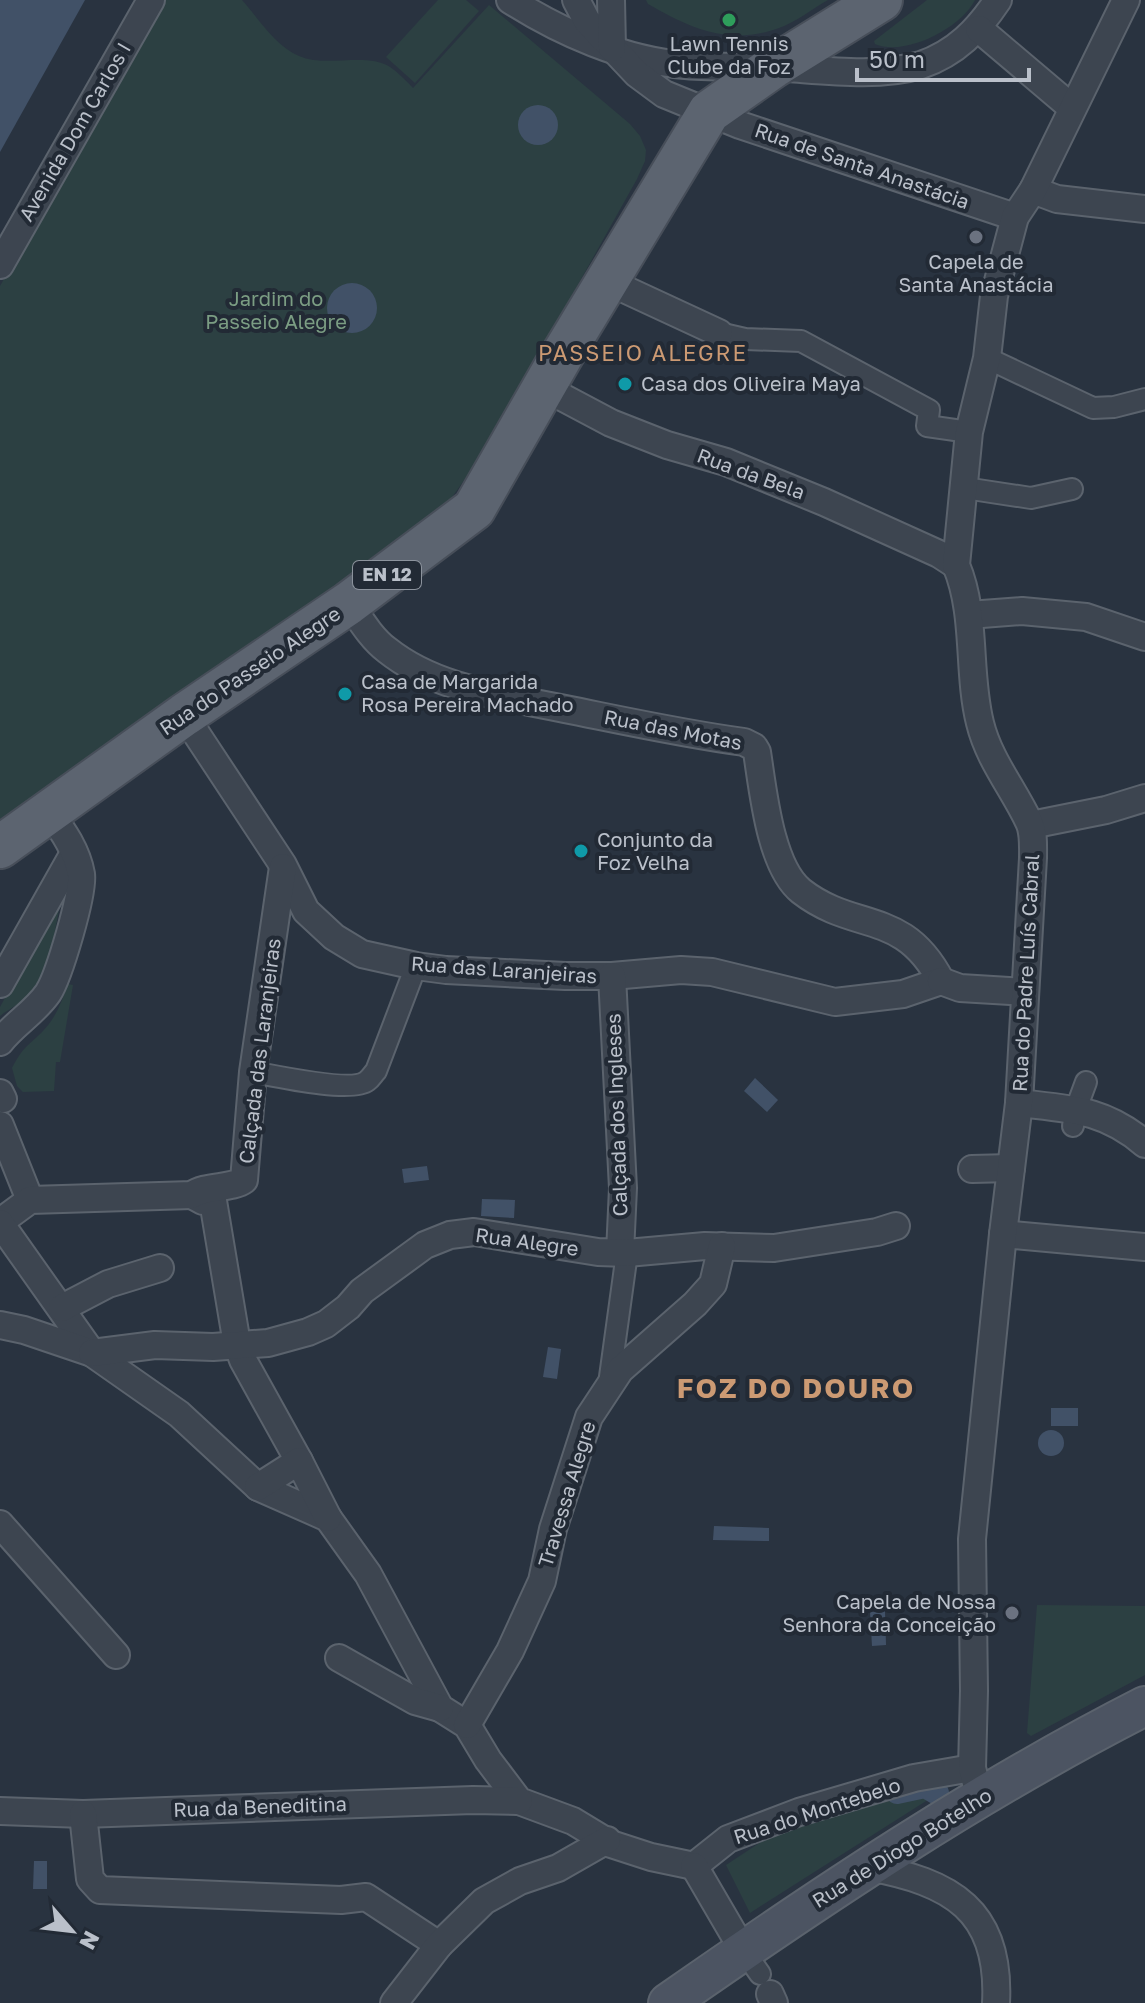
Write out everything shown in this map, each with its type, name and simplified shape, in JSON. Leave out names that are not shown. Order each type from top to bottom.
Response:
[{"type":"main road","name":"EN 12","points":[[709,112],[773,67],[881,0]]},
{"type":"main road","name":"Rua do Passeio Alegre","points":[[0,847],[184,715],[349,603],[474,509],[709,112]]},
{"type":"main road","name":"Rua de Diogo Botelho","points":[[668,2003],[762,1980],[868,1867],[976,1783],[1094,1732],[1145,1706]]},
{"type":"street","name":"Avenida Dom Carlos I","points":[[0,265],[151,0]]},
{"type":"street","points":[[510,0],[576,36],[650,60],[683,65],[821,70],[898,70],[937,58],[979,29],[998,0]]},
{"type":"street","name":"Rua de Santa Anastácia","points":[[576,0],[587,21],[612,48],[637,74],[664,94],[1015,217]]},
{"type":"street","points":[[611,0],[612,48]]},
{"type":"street","name":"Rua do Padre Luís Cabral","points":[[976,1783],[972,1539],[1019,1103],[1033,858],[1031,825],[998,770],[980,723],[969,615],[956,565],[969,432],[987,358],[994,296],[1015,217],[1033,190],[1126,0]]},
{"type":"street","points":[[979,29],[1071,107]]},
{"type":"street","points":[[1033,190],[1057,199],[1145,209]]},
{"type":"street","points":[[609,282],[719,333],[745,339],[801,341],[929,410],[927,426],[969,432]]},
{"type":"street","points":[[987,358],[1093,408],[1114,407],[1145,399]]},
{"type":"street","name":"Rua da Bela","points":[[545,388],[611,423],[650,439],[726,462],[824,502],[939,554],[956,565]]},
{"type":"street","points":[[965,488],[1031,498],[1072,489]]},
{"type":"street","name":"Rua das Motas","points":[[349,603],[375,639],[387,650],[439,680],[657,729],[744,742],[754,747],[772,835],[793,881],[801,890],[829,906],[906,936],[930,958],[941,981]]},
{"type":"street","points":[[969,615],[1022,611],[1086,617],[1145,637]]},
{"type":"street","name":"Rua das Laranjeiras","points":[[184,715],[283,865],[306,911],[347,947],[362,954],[416,966],[565,976],[612,976],[681,970],[712,972],[822,1001],[846,1003],[903,994],[941,981]]},
{"type":"street","points":[[1031,825],[1106,810],[1145,798]]},
{"type":"street","points":[[0,1042],[47,995],[62,964],[81,883],[82,875],[74,853],[50,813]]},
{"type":"street","points":[[0,984],[74,853]]},
{"type":"street","name":"Calçada das Laranjeiras","points":[[192,1195],[223,1184],[239,1184],[244,1180],[253,1072],[283,865]]},
{"type":"street","points":[[253,1072],[323,1083],[354,1085],[367,1082],[380,1061],[416,966]]},
{"type":"street","name":"Calçada dos Ingleses","points":[[612,976],[623,1188],[623,1253]]},
{"type":"street","points":[[941,981],[960,988],[1025,992]]},
{"type":"street","points":[[1074,1117],[1086,1082]]},
{"type":"street","points":[[1019,1103],[1074,1117],[1116,1122],[1145,1144]]},
{"type":"street","points":[[1,1105],[30,1200]]},
{"type":"street","points":[[972,1169],[1011,1168]]},
{"type":"street","points":[[92,1353],[0,1223],[30,1200],[192,1195],[203,1201],[213,1201],[237,1344],[243,1360],[328,1518],[368,1574],[440,1708]]},
{"type":"street","name":"Rua Alegre","points":[[92,1353],[155,1345],[213,1347],[287,1339],[326,1324],[362,1291],[425,1245],[450,1235],[474,1232],[623,1253],[682,1247],[774,1248],[877,1232],[896,1226]]},
{"type":"street","points":[[1003,1234],[1145,1247]]},
{"type":"street","name":"Travessa Alegre","points":[[467,1725],[510,1651],[542,1581],[553,1529],[589,1417],[609,1385],[636,1355],[695,1304],[713,1284],[722,1246]]},
{"type":"street","points":[[609,1385],[623,1253]]},
{"type":"street","points":[[62,1308],[108,1284],[160,1268]]},
{"type":"street","points":[[0,1325],[92,1353],[179,1414],[258,1487],[328,1518]]},
{"type":"street","points":[[258,1487],[299,1461]]},
{"type":"street","points":[[0,1524],[116,1655]]},
{"type":"street","points":[[339,1658],[415,1701],[440,1708],[467,1725],[488,1760],[519,1801],[573,1821],[607,1840],[651,1857],[694,1866],[762,1980]]},
{"type":"street","name":"Rua do Montebelo","points":[[694,1866],[728,1839],[799,1812],[914,1778],[976,1783]]},
{"type":"street","name":"Rua da Beneditina","points":[[0,1811],[83,1814],[519,1801]]},
{"type":"street","points":[[83,1814],[90,1879],[100,1890],[341,1900],[366,1897],[439,1945]]},
{"type":"street","points":[[394,2003],[439,1945],[484,1901],[520,1881],[558,1868],[607,1840]]},
{"type":"street","points":[[868,1867],[926,1880],[969,1906],[986,1932],[994,1954],[996,2003]]},
{"type":"green space","name":"Jardim do Passeio Alegre","points":[[164,0],[242,0],[290,52],[321,61],[380,63],[393,69],[413,88],[489,5],[630,124],[646,150],[645,161],[485,451],[440,514],[0,821],[0,286]]},
{"type":"green space","points":[[438,0],[466,0],[479,11],[415,83],[386,57]]},
{"type":"green space","name":"Lawn Tennis Clube da Foz","points":[[646,0],[828,0],[785,25],[761,33],[727,35],[696,27],[664,13]]},
{"type":"green space","points":[[927,0],[975,0],[958,21],[931,37],[901,47],[875,44],[874,41]]},
{"type":"green space","points":[[62,894],[44,970],[31,992],[0,1016],[0,1007]]},
{"type":"green space","points":[[68,984],[73,985],[60,1062],[56,1062],[54,1091],[23,1092],[17,1086],[12,1068],[21,1053],[52,1019]]},
{"type":"green space","points":[[1037,1605],[1145,1606],[1145,1675],[1031,1736],[1027,1733]]},
{"type":"green space","points":[[955,1780],[750,1913],[726,1865],[767,1838]]},
{"type":"water","points":[[0,0],[85,0],[0,152]]},
{"type":"water","points":[[538,105],[552,111],[558,125],[552,139],[538,145],[524,139],[518,125],[524,111]]},
{"type":"water","points":[[342,284],[362,284],[376,298],[376,318],[362,332],[342,332],[328,318],[328,298]]},
{"type":"water","points":[[755,1078],[778,1100],[767,1112],[744,1091]]},
{"type":"water","points":[[427,1166],[429,1180],[404,1183],[402,1169]]},
{"type":"water","points":[[482,1199],[515,1200],[514,1218],[481,1216]]},
{"type":"water","points":[[548,1347],[561,1349],[557,1379],[543,1377]]},
{"type":"water","points":[[1051,1408],[1078,1408],[1078,1426],[1051,1426]]},
{"type":"water","points":[[1051,1430],[1060,1434],[1064,1443],[1060,1452],[1051,1456],[1042,1452],[1038,1443],[1042,1434]]},
{"type":"water","points":[[714,1526],[769,1528],[769,1541],[713,1540]]},
{"type":"water","points":[[885,1611],[886,1645],[872,1646],[870,1612]]},
{"type":"water","points":[[34,1861],[47,1861],[47,1889],[33,1889]]},
{"type":"waterway","points":[[897,1792],[925,1786],[937,1793]]},
{"type":"place","name":"Lawn Tennis Clube da Foz","points":[[729,20]]},
{"type":"place","name":"Capela de Santa Anastácia","points":[[976,237]]},
{"type":"place","name":"Casa dos Oliveira Maya","points":[[625,384]]},
{"type":"place","name":"Casa de Margarida Rosa Pereira Machado","points":[[345,694]]},
{"type":"place","name":"Conjunto da Foz Velha","points":[[581,851]]},
{"type":"place","name":"Capela de Nossa Senhora da Conceição","points":[[1012,1613]]},
{"type":"district","name":"PASSEIO ALEGRE","points":[[643,353]]},
{"type":"district","name":"FOZ DO DOURO","points":[[796,1388]]}]
